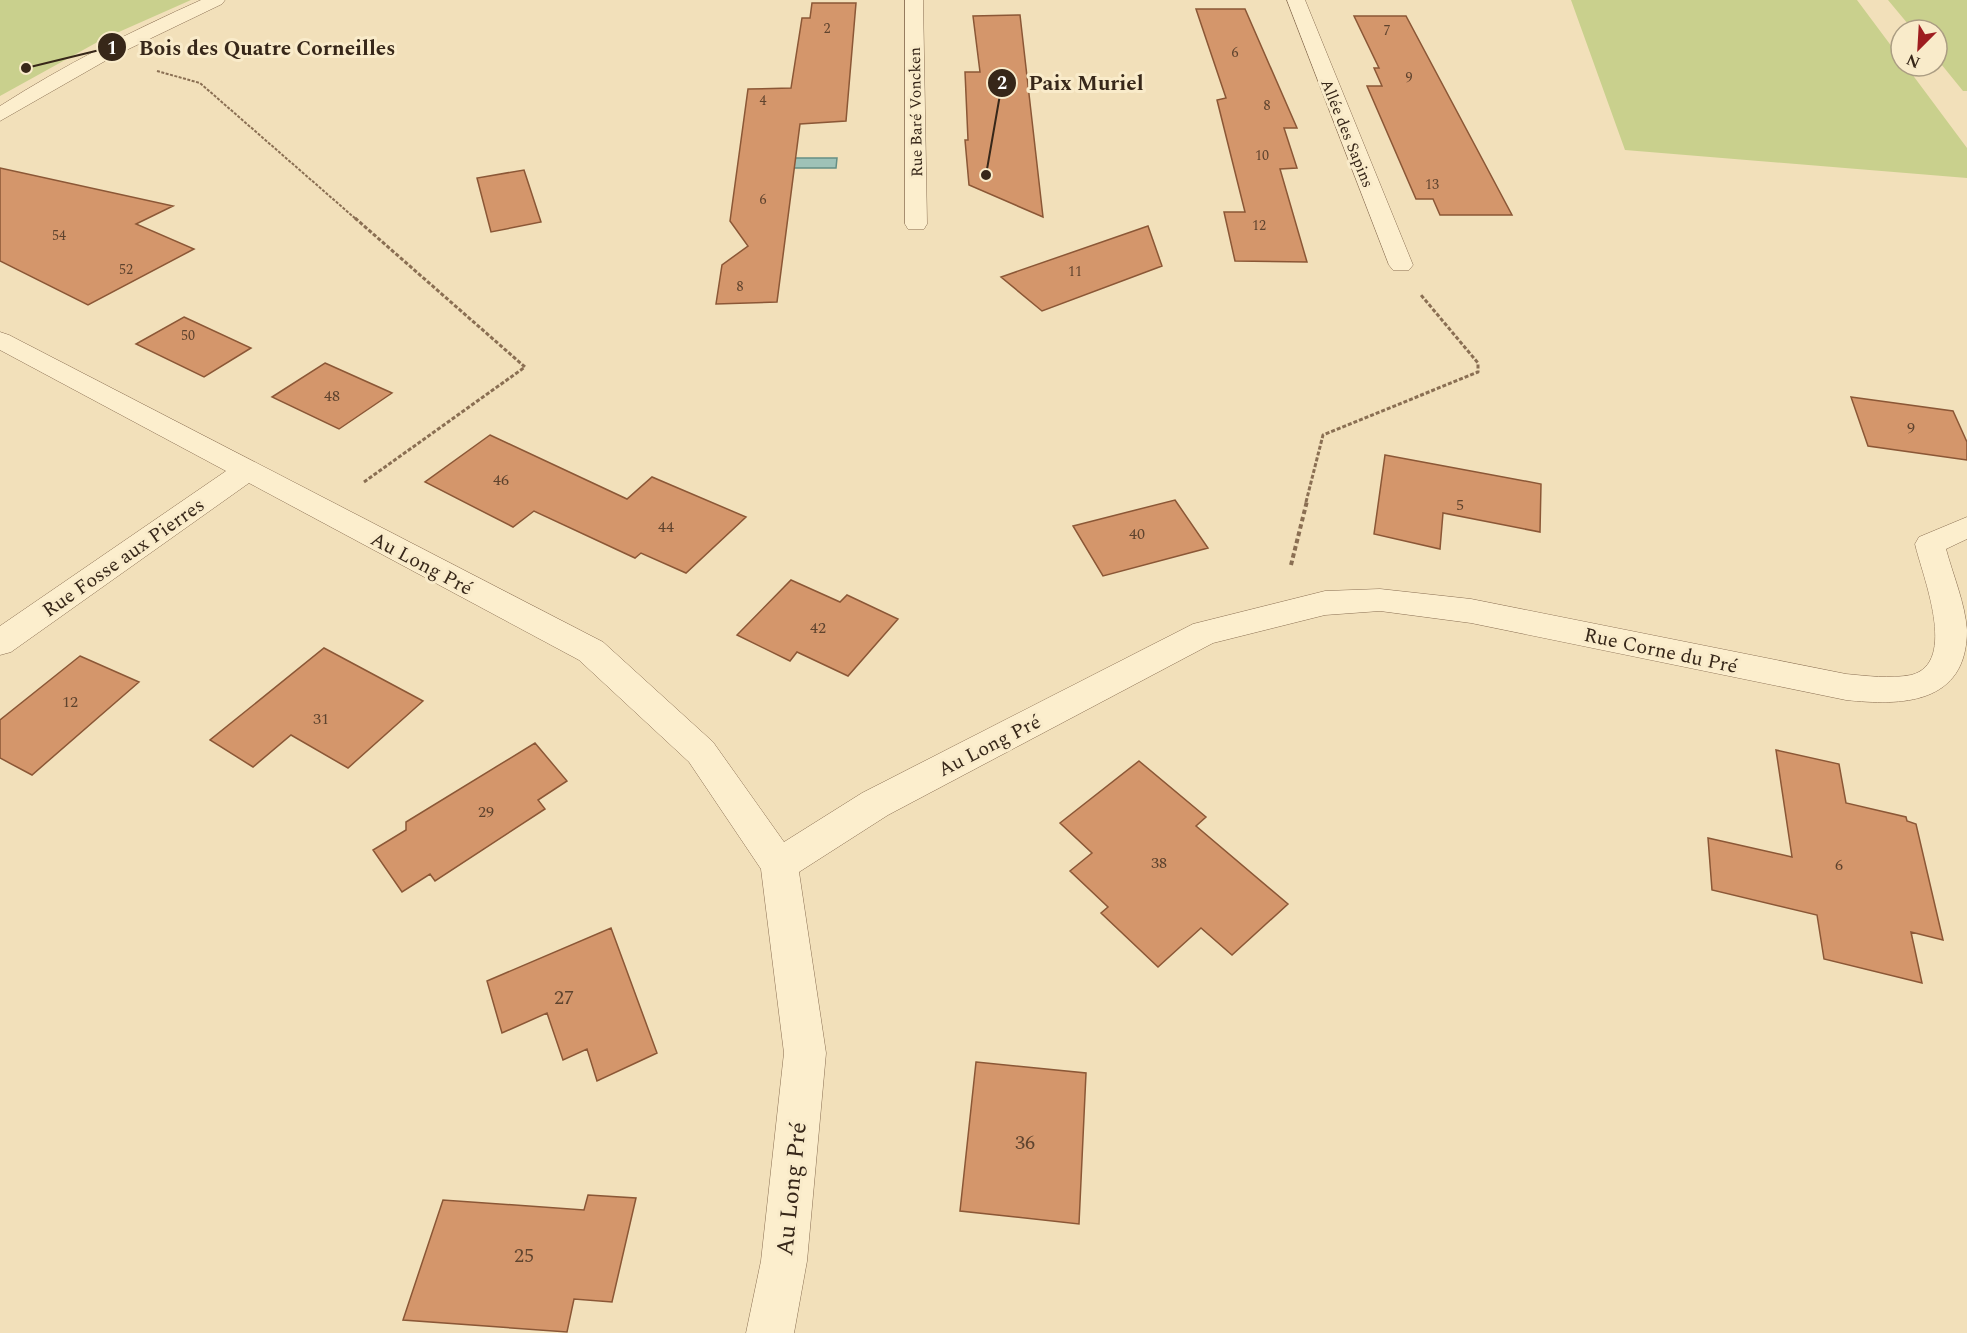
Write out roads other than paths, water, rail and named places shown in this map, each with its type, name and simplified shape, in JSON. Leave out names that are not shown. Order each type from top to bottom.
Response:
[{"type":"street","points":[[0,115],[156,26],[216,0]]},
{"type":"street","name":"Rue Baré Voncken","points":[[914,0],[916,224]]},
{"type":"street","name":"Allée des Sapins","points":[[1296,0],[1401,265]]},
{"type":"street","name":"Au Long Pré","points":[[0,340],[591,651],[701,752],[779,865],[806,1053],[784,1261],[770,1333]]},
{"type":"street","name":"Rue Fosse aux Pierres","points":[[0,643],[246,471]]},
{"type":"street","name":"Rue Corne du Pré","points":[[1204,633],[1325,603],[1380,600],[1471,611],[1846,687],[1890,691],[1917,688],[1944,672],[1953,645],[1930,544],[1967,527]]},
{"type":"street","name":"Au Long Pré","points":[[779,865],[875,804],[1204,633]]},
{"type":"water","points":[[792,158],[837,158],[836,168],[792,168]]},
{"type":"place","name":"Bois des Quatre Corneilles","points":[[26,68]]},
{"type":"place","name":"Paix Muriel","points":[[986,175]]}]
